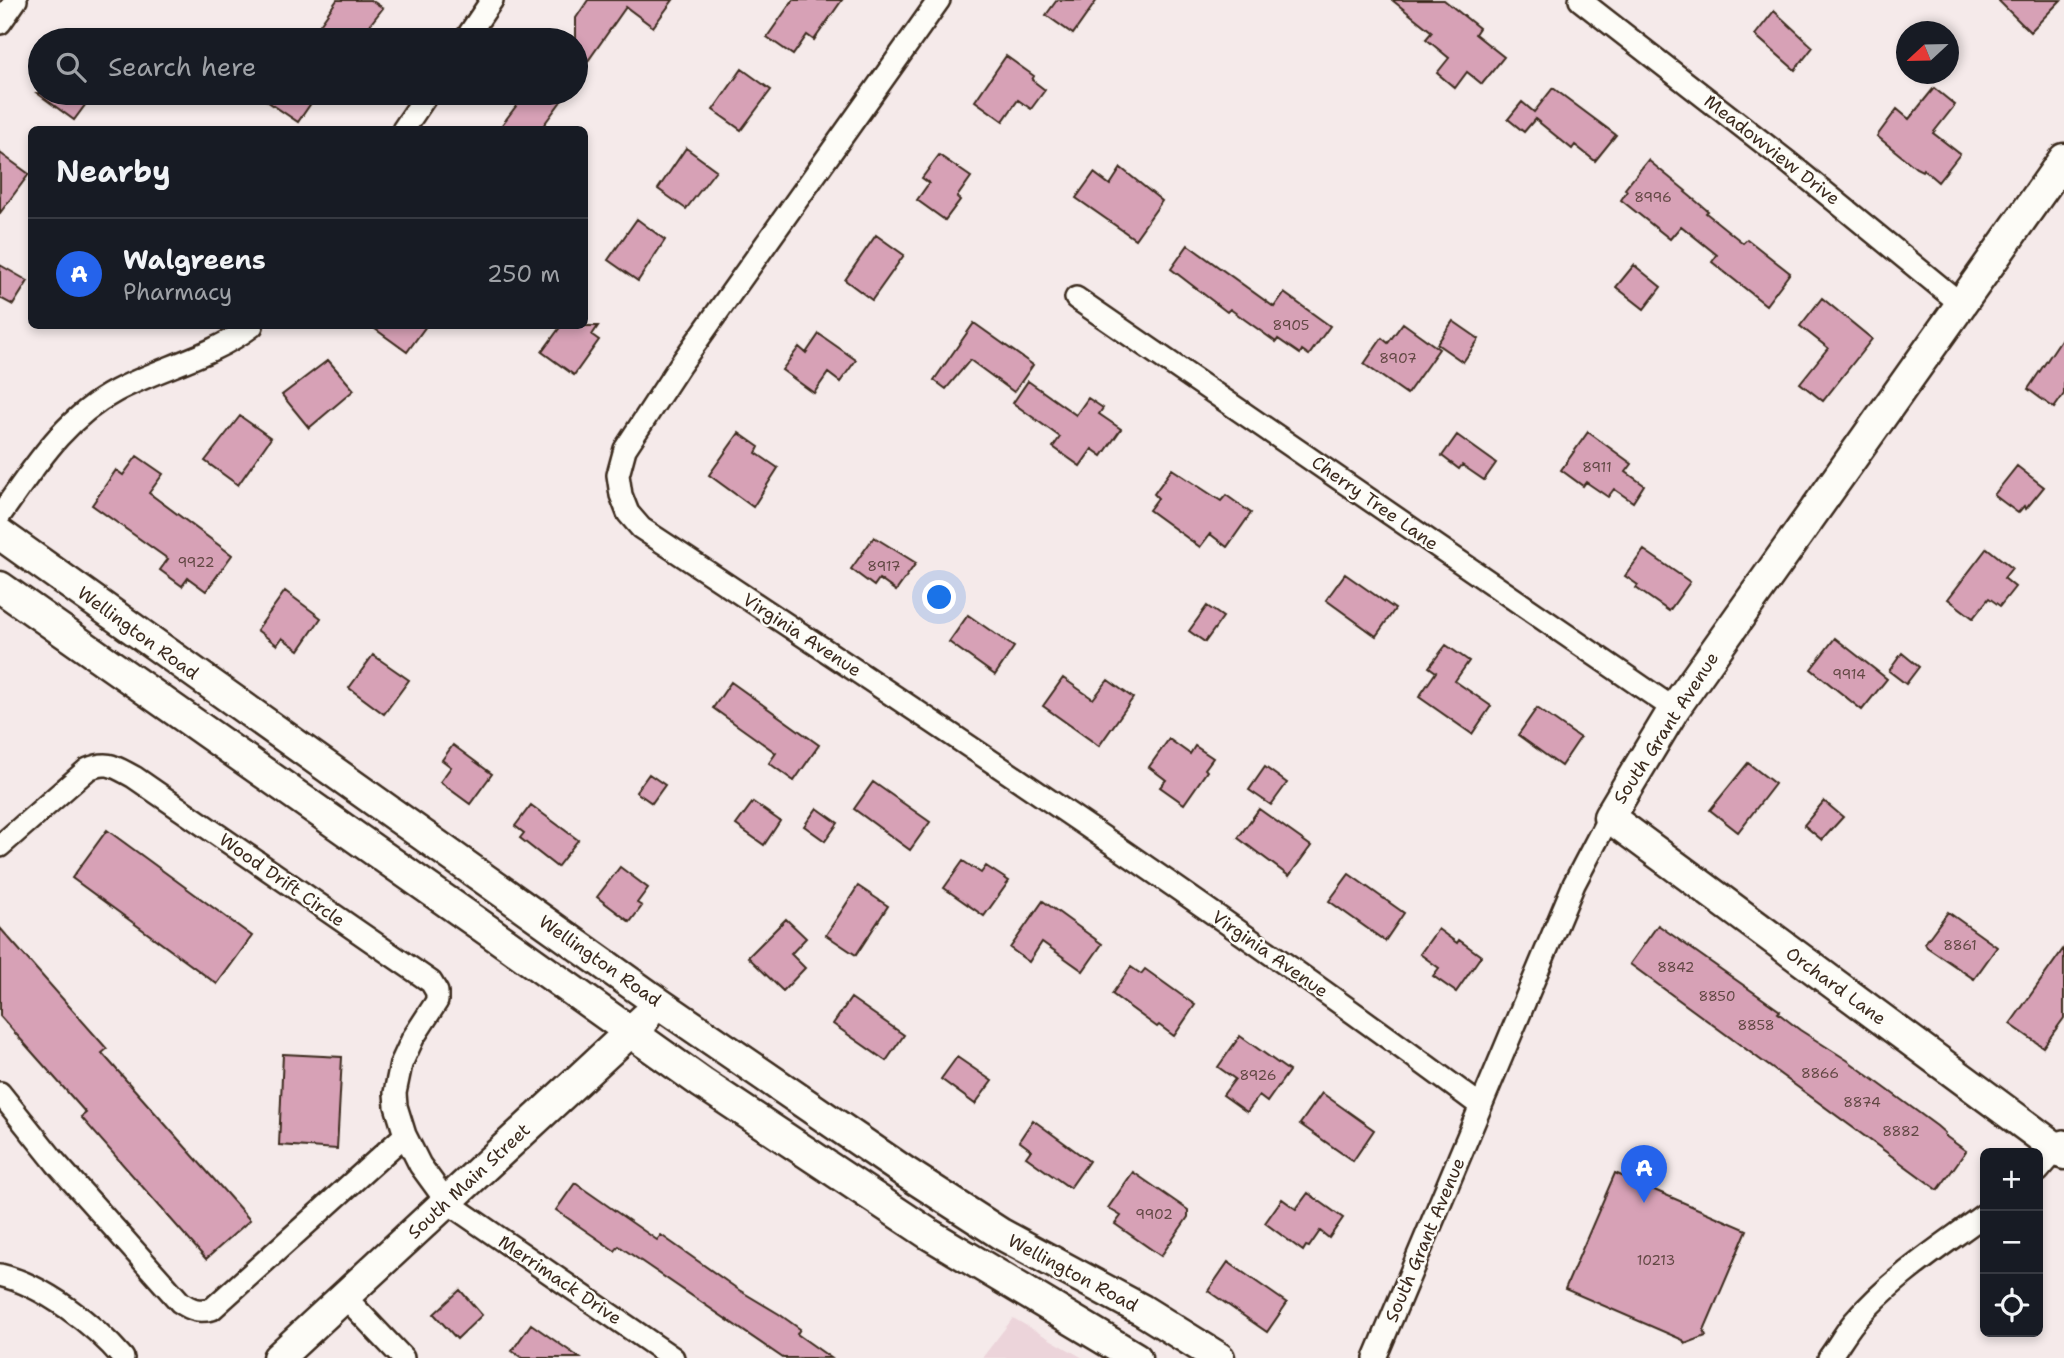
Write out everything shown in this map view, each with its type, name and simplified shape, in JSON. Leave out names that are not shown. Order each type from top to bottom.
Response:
[{"type":"main road","name":"South Grant Avenue","points":[[1609,817],[1674,709],[2064,159]]},
{"type":"main road","name":"Wellington Road","points":[[0,534],[660,1004],[905,1172],[1000,1234],[1142,1310],[1219,1358]]},
{"type":"main road","points":[[0,587],[702,1083],[929,1234],[1136,1358]]},
{"type":"main road","name":"Orchard Lane","points":[[1609,817],[2062,1148]]},
{"type":"main road","name":"South Main Street","points":[[278,1358],[660,1004]]},
{"type":"street","points":[[0,23],[16,0]]},
{"type":"street","points":[[473,28],[492,0]]},
{"type":"street","name":"Virginia Avenue","points":[[939,0],[680,365],[625,449],[618,475],[621,495],[628,513],[640,528],[951,733],[1180,890],[1481,1106]]},
{"type":"street","name":"Meadowview Drive","points":[[1580,0],[1789,163],[1961,304]]},
{"type":"street","points":[[406,126],[421,105]]},
{"type":"street","name":"Cherry Tree Lane","points":[[1076,298],[1674,709]]},
{"type":"street","points":[[0,515],[37,460],[81,414],[114,392],[149,374],[198,357],[247,329]]},
{"type":"street","name":"Wood Drift Circle","points":[[0,846],[88,769],[99,764],[111,764],[134,777],[431,982],[437,992],[437,1001],[413,1038],[401,1065],[396,1093],[405,1135],[420,1165],[447,1202]]},
{"type":"street","name":"South Grant Avenue","points":[[1375,1358],[1574,884],[1609,817]]},
{"type":"street","points":[[0,1093],[56,1163],[180,1301],[190,1309],[200,1311],[212,1309],[405,1135]]},
{"type":"street","points":[[2043,1166],[2062,1148]]},
{"type":"street","name":"Merrimack Drive","points":[[447,1202],[673,1358]]},
{"type":"street","points":[[1829,1358],[1852,1325],[1890,1285],[1941,1244],[1980,1217]]},
{"type":"street","points":[[0,1275],[45,1294],[68,1308],[89,1324],[123,1358]]},
{"type":"street","points":[[344,1296],[395,1355]]},
{"type":"shaded area","points":[[1013,1318],[1083,1358],[982,1358]]},
{"type":"building","points":[[337,0],[371,0],[383,8],[367,28],[317,28]]},
{"type":"building","points":[[588,0],[673,0],[653,27],[626,7],[588,61],[588,28],[576,28],[576,18]]},
{"type":"building","points":[[793,0],[842,0],[814,40],[807,35],[793,55],[767,37]]},
{"type":"building","points":[[1057,0],[1097,0],[1073,34],[1046,15]]},
{"type":"building","points":[[1392,0],[1444,0],[1479,28],[1475,34],[1504,57],[1482,84],[1467,72],[1455,88],[1437,73],[1449,58],[1426,39],[1432,32]]},
{"type":"building","points":[[1998,0],[2061,0],[2030,32]]},
{"type":"building","points":[[1774,11],[1813,47],[1795,70],[1755,35]]},
{"type":"building","points":[[1006,56],[1034,76],[1032,80],[1045,90],[1031,109],[1018,100],[1003,121],[975,101]]},
{"type":"building","points":[[742,69],[771,90],[741,130],[713,110]]},
{"type":"building","points":[[1553,88],[1616,135],[1595,161],[1575,145],[1572,149],[1535,119],[1524,132],[1508,119],[1522,102],[1534,112]]},
{"type":"building","points":[[1934,88],[1955,105],[1933,133],[1960,154],[1938,182],[1877,136],[1897,109],[1909,119]]},
{"type":"building","points":[[53,105],[85,105],[74,120]]},
{"type":"building","points":[[273,105],[310,105],[298,122]]},
{"type":"building","points":[[517,105],[558,105],[543,126],[501,126]]},
{"type":"building","points":[[686,148],[716,170],[686,209],[658,189]]},
{"type":"building","points":[[0,153],[28,175],[0,213]]},
{"type":"building","points":[[939,155],[971,177],[957,197],[960,200],[945,220],[917,200],[929,183],[922,178]]},
{"type":"building","points":[[1648,160],[1743,243],[1747,239],[1790,273],[1766,305],[1712,262],[1717,255],[1681,226],[1670,239],[1621,200],[1627,191],[1625,189]]},
{"type":"building","points":[[1121,168],[1162,201],[1135,239],[1076,198],[1094,173],[1110,185]]},
{"type":"building","points":[[637,219],[665,240],[638,281],[608,260]]},
{"type":"building","points":[[876,235],[904,255],[872,300],[845,280]]},
{"type":"building","points":[[1188,245],[1274,307],[1284,293],[1330,326],[1309,355],[1302,350],[1300,354],[1278,339],[1276,342],[1230,309],[1227,312],[1171,269]]},
{"type":"building","points":[[0,265],[28,281],[13,305],[0,298]]},
{"type":"building","points":[[1634,265],[1661,287],[1644,309],[1616,287]]},
{"type":"building","points":[[1822,298],[1872,339],[1823,401],[1800,383],[1828,348],[1800,326]]},
{"type":"building","points":[[1453,321],[1479,339],[1463,362],[1437,344]]},
{"type":"building","points":[[974,323],[1033,365],[1014,392],[970,360],[946,389],[934,380]]},
{"type":"building","points":[[1403,323],[1439,349],[1407,394],[1364,364],[1382,338],[1388,343]]},
{"type":"building","points":[[588,326],[598,326],[592,335],[599,340],[574,375],[542,352],[559,329],[588,329]]},
{"type":"building","points":[[375,329],[424,329],[407,352]]},
{"type":"building","points":[[819,334],[856,360],[840,382],[828,373],[814,393],[782,370],[799,347],[806,353]]},
{"type":"building","points":[[2064,335],[2064,394],[2054,408],[2028,389]]},
{"type":"building","points":[[328,360],[354,390],[309,428],[282,395]]},
{"type":"building","points":[[1028,381],[1076,415],[1088,398],[1103,408],[1099,414],[1121,429],[1102,456],[1092,449],[1080,466],[1053,447],[1060,437],[1013,403]]},
{"type":"building","points":[[240,416],[271,438],[238,485],[205,461]]},
{"type":"building","points":[[1588,432],[1632,464],[1626,472],[1644,485],[1633,502],[1614,489],[1608,497],[1586,482],[1583,486],[1561,470]]},
{"type":"building","points":[[739,433],[759,447],[756,453],[778,468],[753,507],[709,475]]},
{"type":"building","points":[[1457,435],[1496,463],[1484,480],[1462,465],[1459,469],[1442,456]]},
{"type":"building","points":[[137,456],[163,474],[149,493],[232,555],[206,591],[188,578],[182,586],[160,570],[168,559],[92,505],[116,470],[123,475]]},
{"type":"building","points":[[2017,466],[2044,487],[2026,509],[2024,506],[2018,513],[1994,495]]},
{"type":"building","points":[[1172,469],[1221,501],[1226,495],[1251,513],[1227,547],[1210,534],[1200,547],[1149,510],[1158,498],[1154,494]]},
{"type":"building","points":[[874,537],[916,563],[896,591],[879,579],[874,586],[851,569]]},
{"type":"building","points":[[1987,548],[2012,568],[2004,578],[2015,587],[2000,606],[1989,598],[1973,618],[1948,599]]},
{"type":"building","points":[[1644,550],[1690,582],[1669,611],[1636,588],[1638,585],[1625,576]]},
{"type":"building","points":[[1345,574],[1395,609],[1376,636],[1326,600]]},
{"type":"building","points":[[285,591],[321,618],[299,650],[282,638],[277,645],[257,630]]},
{"type":"building","points":[[1207,606],[1223,617],[1205,642],[1189,631]]},
{"type":"building","points":[[968,615],[1014,647],[995,675],[949,642]]},
{"type":"building","points":[[1835,638],[1887,679],[1862,710],[1811,669]]},
{"type":"building","points":[[1446,645],[1469,661],[1455,681],[1491,706],[1472,734],[1419,697],[1436,672],[1429,667]]},
{"type":"building","points":[[1902,653],[1919,667],[1906,684],[1889,671]]},
{"type":"building","points":[[373,655],[409,680],[384,714],[349,688]]},
{"type":"building","points":[[1063,678],[1093,699],[1108,680],[1133,698],[1099,746],[1043,706]]},
{"type":"building","points":[[731,682],[819,745],[794,781],[769,763],[776,753],[713,708]]},
{"type":"building","points":[[1537,708],[1580,738],[1561,766],[1518,735]]},
{"type":"building","points":[[1169,739],[1190,754],[1195,746],[1213,758],[1184,804],[1160,787],[1166,780],[1149,767]]},
{"type":"building","points":[[453,745],[492,774],[470,804],[440,782],[451,767],[442,760]]},
{"type":"building","points":[[1748,763],[1775,784],[1738,832],[1710,810]]},
{"type":"building","points":[[1265,767],[1287,783],[1271,805],[1249,790]]},
{"type":"building","points":[[649,774],[665,785],[652,803],[636,792]]},
{"type":"building","points":[[873,782],[930,822],[910,850],[854,809]]},
{"type":"building","points":[[1824,801],[1843,817],[1822,840],[1804,825]]},
{"type":"building","points":[[753,802],[780,821],[764,845],[736,825]]},
{"type":"building","points":[[531,805],[578,840],[557,867],[520,838],[524,833],[515,826]]},
{"type":"building","points":[[817,808],[838,823],[825,841],[804,826]]},
{"type":"building","points":[[1259,809],[1311,846],[1289,876],[1238,838]]},
{"type":"building","points":[[107,830],[252,936],[217,984],[72,878]]},
{"type":"building","points":[[963,861],[981,873],[986,866],[1009,881],[984,916],[944,888]]},
{"type":"building","points":[[620,867],[648,888],[637,903],[642,906],[630,922],[597,897]]},
{"type":"building","points":[[1349,874],[1404,913],[1385,941],[1329,901]]},
{"type":"building","points":[[858,886],[888,906],[856,955],[826,935]]},
{"type":"building","points":[[1043,901],[1102,944],[1083,971],[1042,942],[1029,962],[1010,948]]},
{"type":"building","points":[[1948,912],[1997,947],[1974,979],[1925,943]]},
{"type":"building","points":[[786,919],[806,938],[791,954],[805,968],[783,991],[748,957]]},
{"type":"building","points":[[1658,925],[1780,1011],[1778,1013],[1800,1030],[1847,1060],[1937,1126],[1944,1135],[1966,1151],[1938,1190],[1630,964]]},
{"type":"building","points":[[0,928],[107,1049],[102,1053],[250,1220],[206,1259],[81,1117],[86,1113],[0,1016]]},
{"type":"building","points":[[1438,929],[1481,956],[1456,992],[1433,976],[1439,968],[1420,954]]},
{"type":"building","points":[[2064,948],[2064,1018],[2043,1047],[2010,1024]]},
{"type":"building","points":[[1131,967],[1141,974],[1145,969],[1195,1005],[1174,1036],[1112,994]]},
{"type":"building","points":[[851,998],[904,1035],[886,1061],[833,1024]]},
{"type":"building","points":[[1240,1036],[1289,1071],[1267,1102],[1259,1096],[1247,1112],[1223,1095],[1235,1079],[1218,1067]]},
{"type":"building","points":[[283,1054],[342,1057],[337,1149],[279,1145]]},
{"type":"building","points":[[957,1057],[992,1081],[975,1104],[941,1079]]},
{"type":"building","points":[[1322,1093],[1374,1130],[1353,1161],[1300,1124]]},
{"type":"building","points":[[1033,1120],[1089,1161],[1070,1188],[1026,1157],[1031,1150],[1019,1141]]},
{"type":"building","points":[[1133,1172],[1188,1210],[1188,1217],[1161,1256],[1115,1224],[1121,1216],[1108,1208]]},
{"type":"building","points":[[1615,1173],[1747,1230],[1704,1330],[1706,1336],[1685,1344],[1683,1340],[1565,1289]]},
{"type":"building","points":[[575,1183],[657,1240],[661,1235],[739,1290],[779,1314],[800,1329],[797,1334],[831,1358],[783,1358],[619,1246],[615,1251],[556,1210]]},
{"type":"building","points":[[1308,1193],[1343,1218],[1329,1238],[1320,1231],[1303,1251],[1265,1223],[1282,1199],[1296,1209]]},
{"type":"building","points":[[1228,1262],[1287,1303],[1267,1332],[1208,1291]]},
{"type":"building","points":[[460,1290],[482,1315],[457,1339],[434,1314]]},
{"type":"building","points":[[531,1324],[580,1358],[522,1358],[512,1351]]},
{"type":"place","name":"Walgreens","points":[[1644,1203]]}]
